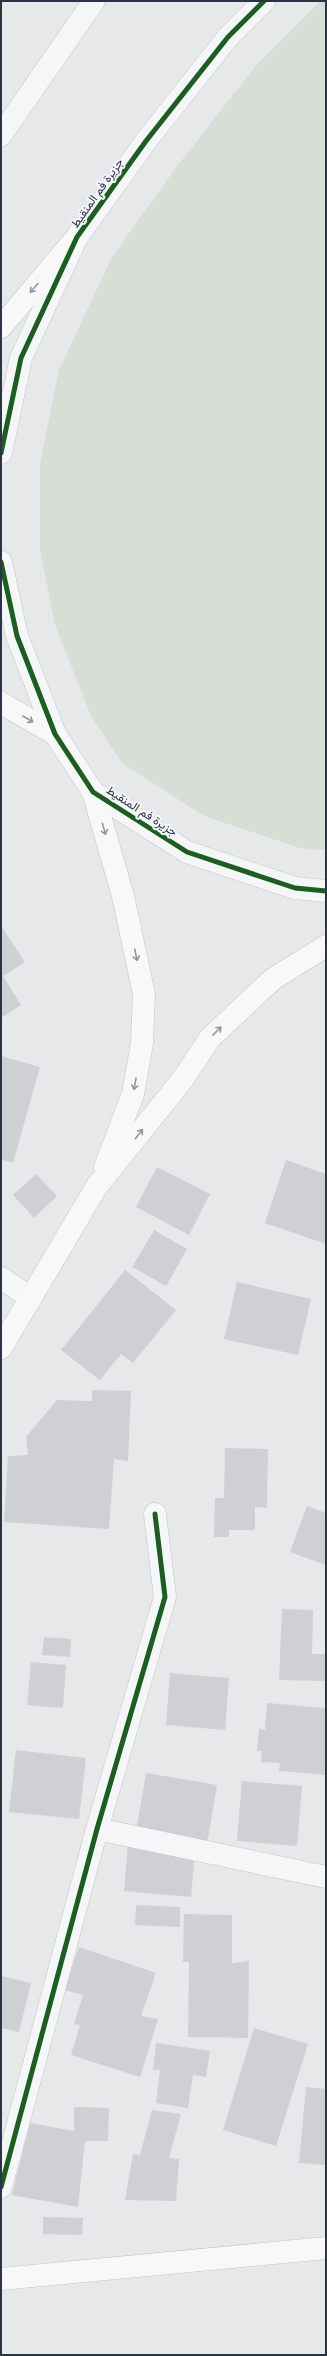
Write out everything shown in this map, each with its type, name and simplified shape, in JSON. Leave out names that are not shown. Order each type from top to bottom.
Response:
[{"type":"main road","points":[[1,326],[77,237]]},
{"type":"main road","points":[[1,703],[55,734]]},
{"type":"main road","points":[[93,792],[123,896],[144,994],[142,1043],[133,1094],[97,1186]]},
{"type":"main road","points":[[1,1348],[97,1186],[183,1079],[210,1038],[274,979],[326,946]]},
{"type":"main road","points":[[1,2279],[326,2248]]},
{"type":"street","points":[[1,135],[94,1]]},
{"type":"street","name":"جزيرة فم المنقيط","points":[[1,453],[21,358],[77,237],[146,141],[228,37],[264,1]]},
{"type":"street","name":"جزيرة فم المنقيط","points":[[1,562],[17,636],[55,734],[93,792],[187,852],[295,888],[326,891]]},
{"type":"street","points":[[1,1278],[31,1298]]},
{"type":"street","points":[[1,2187],[97,1829],[165,1597],[155,1514]]},
{"type":"street","points":[[97,1829],[326,1877]]},
{"type":"shaded area","points":[[320,1],[326,1],[326,850],[303,849],[204,816],[122,763],[91,716],[55,625],[40,550],[40,464],[59,370],[112,257],[178,165],[258,63]]},
{"type":"building","points":[[1,926],[25,962],[3,976],[21,1005],[1,1018]]},
{"type":"building","points":[[1,1056],[40,1067],[13,1163],[1,1159]]},
{"type":"building","points":[[286,1160],[326,1174],[326,1244],[265,1223]]},
{"type":"building","points":[[157,1167],[210,1194],[189,1235],[136,1207]]},
{"type":"building","points":[[36,1174],[57,1196],[34,1218],[13,1195]]},
{"type":"building","points":[[154,1230],[187,1249],[166,1286],[132,1267]]},
{"type":"building","points":[[125,1270],[176,1310],[133,1363],[121,1354],[100,1380],[61,1350]]},
{"type":"building","points":[[237,1282],[311,1299],[298,1355],[224,1339]]},
{"type":"building","points":[[92,1390],[131,1391],[128,1461],[114,1459],[109,1529],[4,1522],[8,1456],[28,1455],[26,1437],[57,1400],[92,1401]]},
{"type":"building","points":[[225,1448],[268,1449],[267,1508],[255,1507],[255,1530],[229,1530],[229,1537],[214,1537],[215,1498],[224,1498]]},
{"type":"building","points":[[307,1506],[326,1513],[326,1565],[290,1552]]},
{"type":"building","points":[[282,1609],[313,1610],[312,1654],[326,1654],[326,1681],[279,1680]]},
{"type":"building","points":[[44,1637],[71,1639],[70,1657],[42,1655]]},
{"type":"building","points":[[31,1662],[66,1665],[63,1708],[27,1705]]},
{"type":"building","points":[[170,1673],[229,1678],[225,1730],[166,1725]]},
{"type":"building","points":[[267,1703],[326,1708],[326,1775],[279,1771],[280,1763],[261,1762],[262,1751],[257,1751],[259,1729],[265,1730]]},
{"type":"building","points":[[16,1750],[86,1758],[79,1819],[9,1812]]},
{"type":"building","points":[[146,1773],[217,1785],[207,1844],[136,1832]]},
{"type":"building","points":[[242,1781],[302,1786],[297,1846],[237,1841]]},
{"type":"building","points":[[128,1845],[195,1852],[191,1897],[124,1891]]},
{"type":"building","points":[[136,1905],[180,1907],[180,1927],[135,1925]]},
{"type":"building","points":[[184,1914],[232,1915],[232,1963],[249,1961],[248,2038],[188,2037],[189,1962],[183,1962]]},
{"type":"building","points":[[79,1947],[156,1973],[141,2016],[158,2019],[140,2077],[71,2055],[80,2025],[74,2024],[83,1995],[64,1990]]},
{"type":"building","points":[[1,1976],[31,1983],[19,2032],[1,2028]]},
{"type":"building","points":[[254,2028],[308,2044],[276,2146],[223,2130]]},
{"type":"building","points":[[156,2043],[210,2051],[206,2077],[193,2075],[188,2108],[156,2103],[160,2070],[153,2070]]},
{"type":"building","points":[[306,2087],[326,2089],[326,2165],[299,2163]]},
{"type":"building","points":[[74,2107],[109,2108],[108,2141],[85,2141],[78,2207],[12,2195],[30,2123],[74,2131]]},
{"type":"building","points":[[152,2110],[181,2114],[169,2158],[179,2159],[176,2201],[125,2200],[133,2154],[140,2155]]},
{"type":"building","points":[[43,2217],[83,2218],[82,2235],[43,2234]]},
{"type":"cycle path","points":[[1,453],[21,358],[77,237],[146,141],[228,37],[264,1]]},
{"type":"cycle path","points":[[1,562],[17,636],[55,734],[93,792],[187,852],[295,888],[326,891]]},
{"type":"cycle path","points":[[1,2187],[97,1829],[165,1597],[155,1514]]}]
